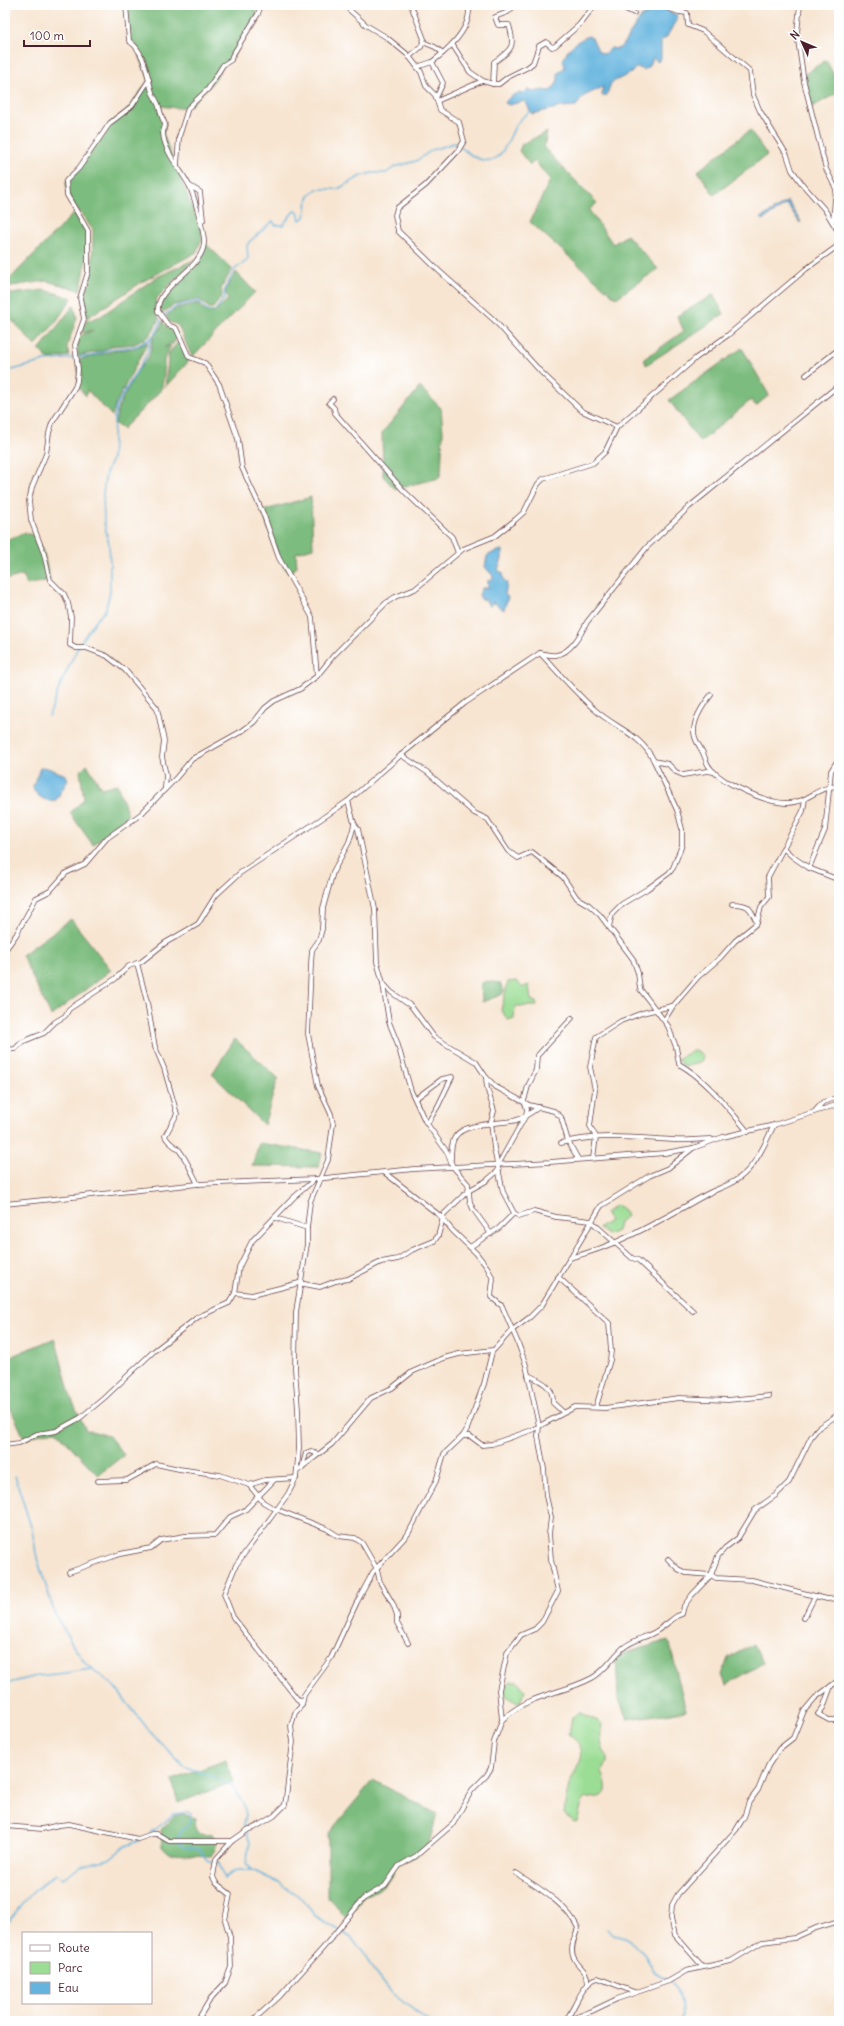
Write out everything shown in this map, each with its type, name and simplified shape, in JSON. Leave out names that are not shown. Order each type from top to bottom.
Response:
[{"type":"street","points":[[126,5],[129,41],[135,44],[146,68],[152,94],[159,106],[160,115],[165,124],[163,134],[177,165],[188,184],[204,235],[204,247],[199,258],[189,270],[177,278],[159,299],[158,311],[168,325],[176,328],[191,360],[205,363],[212,370],[220,384],[238,439],[242,468],[263,513],[279,558],[312,617],[317,676]]},
{"type":"street","points":[[177,165],[179,136],[188,108],[208,89],[223,65],[231,60],[258,14],[261,5]]},
{"type":"street","points":[[344,5],[366,25],[386,37],[417,66],[426,86],[434,92],[440,110],[449,114],[459,122],[464,142],[426,185],[397,208],[395,215],[398,231],[438,271],[494,320],[541,372],[582,411],[617,427]]},
{"type":"street","points":[[409,57],[421,47],[423,42],[423,34],[411,5]]},
{"type":"street","points":[[417,66],[432,62],[452,44],[465,24],[470,5]]},
{"type":"street","points":[[493,84],[494,62],[503,58],[508,51],[512,38],[508,24],[498,25],[495,16],[508,12],[515,5]]},
{"type":"street","points":[[452,44],[463,59],[466,67],[482,81],[499,84],[508,77],[528,67],[532,63],[539,46],[546,42],[552,47],[555,46],[579,24],[595,5]]},
{"type":"street","points":[[617,5],[634,13]]},
{"type":"street","points":[[659,5],[679,12],[687,13],[688,25],[703,31],[750,71],[753,95],[756,104],[786,154],[792,170],[833,220],[839,232]]},
{"type":"street","points":[[800,5],[797,33],[804,82],[826,169],[836,189],[837,206],[833,220]]},
{"type":"street","points":[[423,42],[435,47],[442,53]]},
{"type":"street","points":[[432,62],[443,82],[437,99]]},
{"type":"street","points":[[149,80],[132,106],[110,123],[80,168],[66,181],[67,195],[88,231],[89,237],[88,272],[80,298],[84,319],[74,346],[78,375],[75,387],[60,408],[50,428],[46,454],[32,487],[29,510],[36,536],[44,554],[50,580],[64,594],[68,603],[71,617],[71,647],[86,648],[107,656],[126,670],[157,708],[164,741],[162,757],[166,775],[165,788]]},
{"type":"street","points":[[437,99],[482,81]]},
{"type":"street","points":[[188,184],[200,192],[203,206],[203,220]]},
{"type":"street","points":[[5,950],[16,935],[36,898],[50,891],[66,873],[85,864],[107,838],[141,814],[192,759],[242,731],[254,722],[265,708],[274,701],[300,689],[317,676],[334,656],[386,603],[415,588],[458,553],[480,540],[495,536],[520,516],[538,484],[543,479],[593,463],[605,452],[617,427],[696,358],[728,336],[806,270],[839,245]]},
{"type":"street","points":[[806,375],[839,348]]},
{"type":"street","points":[[5,1050],[15,1050],[22,1042],[43,1033],[55,1022],[65,1016],[69,1010],[115,980],[129,966],[137,963],[198,924],[216,895],[244,870],[348,801],[401,755],[465,703],[540,653],[555,655],[562,653],[580,635],[587,622],[647,547],[689,508],[839,385]]},
{"type":"street","points":[[333,399],[329,403],[334,408],[335,413],[404,491],[452,537],[458,553]]},
{"type":"street","points":[[540,653],[595,710],[636,736],[648,749],[677,810],[682,828],[682,845],[673,868],[648,890],[622,904],[612,914],[609,927]]},
{"type":"street","points":[[711,695],[701,710],[694,729],[696,742],[704,754],[706,763],[714,772],[743,790],[772,800],[791,802],[805,799],[828,786],[839,786]]},
{"type":"street","points":[[401,755],[427,772],[474,813],[487,820],[508,851],[515,858],[522,858],[527,853],[532,852],[563,877],[577,898],[595,909],[633,959],[638,973],[641,990],[664,1019],[676,1047],[678,1064],[689,1070],[718,1096],[748,1132]]},
{"type":"street","points":[[809,868],[825,830],[828,812],[828,786],[831,771],[839,758]]},
{"type":"street","points":[[654,761],[668,764],[676,772],[683,775],[708,771],[714,772]]},
{"type":"street","points":[[664,1019],[698,977],[756,923],[761,907],[769,896],[768,877],[804,807],[805,799]]},
{"type":"street","points":[[348,801],[354,823],[358,829],[371,888],[377,931],[378,966],[383,983],[389,1022],[415,1099],[427,1124],[450,1159],[453,1167],[468,1184],[468,1191],[473,1209],[491,1234]]},
{"type":"street","points":[[302,1705],[233,1617],[224,1594],[236,1565],[293,1486],[296,1478],[298,1410],[295,1368],[295,1336],[299,1283],[307,1244],[310,1202],[318,1179],[328,1160],[333,1124],[331,1114],[318,1086],[308,1034],[310,964],[312,950],[319,940],[322,929],[323,908],[331,878],[349,842],[354,823]]},
{"type":"street","points":[[783,848],[809,868],[839,880]]},
{"type":"street","points":[[732,904],[746,905],[751,909],[756,923]]},
{"type":"street","points":[[137,963],[146,996],[155,1048],[164,1068],[177,1114],[165,1136],[168,1142],[178,1149],[184,1157],[198,1184]]},
{"type":"street","points":[[383,983],[390,992],[410,1006],[434,1037],[454,1050],[471,1058],[496,1087],[529,1105],[554,1112],[561,1117],[568,1141],[578,1159]]},
{"type":"street","points":[[593,1158],[596,1137],[590,1126],[594,1090],[590,1067],[596,1037],[621,1021],[642,1013],[658,1011],[673,1006]]},
{"type":"street","points":[[498,1165],[526,1115],[527,1109],[524,1102],[528,1086],[536,1070],[537,1056],[572,1018]]},
{"type":"street","points":[[415,1099],[442,1079],[452,1077],[438,1106],[427,1124]]},
{"type":"street","points":[[486,1077],[487,1088],[494,1111],[491,1122],[494,1149],[503,1192],[514,1213],[519,1216],[534,1211],[556,1217],[591,1221],[632,1258],[638,1260],[694,1310]]},
{"type":"street","points":[[814,1111],[823,1102],[839,1097]]},
{"type":"street","points":[[5,1204],[198,1184],[318,1179],[453,1167],[665,1153],[693,1148],[717,1139],[774,1125],[839,1104]]},
{"type":"street","points":[[450,1159],[455,1137],[470,1128],[491,1122],[515,1120],[539,1107]]},
{"type":"street","points":[[569,1258],[591,1253],[616,1242],[741,1178],[751,1166],[774,1125]]},
{"type":"street","points":[[561,1143],[596,1137],[636,1136],[675,1140],[717,1139]]},
{"type":"street","points":[[197,2021],[211,1998],[225,1983],[231,1967],[230,1937],[225,1920],[230,1894],[216,1883],[213,1876],[216,1859],[232,1841],[249,1829],[274,1816],[284,1805],[293,1742],[291,1726],[295,1713],[302,1705],[304,1695],[331,1658],[357,1602],[377,1569],[408,1534],[436,1481],[441,1459],[463,1436],[484,1384],[494,1350],[511,1331],[536,1312],[601,1206],[649,1176],[668,1168],[693,1148]]},
{"type":"street","points":[[235,1293],[252,1295],[299,1283],[320,1286],[336,1280],[348,1279],[381,1262],[398,1258],[434,1240],[438,1236],[444,1214],[468,1191],[486,1181],[507,1164]]},
{"type":"street","points":[[252,2021],[279,1997],[323,1948],[363,1899],[385,1886],[399,1866],[416,1856],[453,1824],[472,1790],[486,1776],[491,1768],[494,1742],[502,1720],[499,1690],[507,1653],[521,1635],[535,1629],[542,1622],[558,1591],[551,1560],[549,1534],[551,1517],[546,1496],[544,1469],[538,1436],[539,1426],[528,1375],[518,1343],[511,1331],[502,1306],[491,1296],[493,1279],[487,1267],[442,1219],[385,1173]]},
{"type":"street","points":[[5,1445],[19,1443],[37,1434],[56,1431],[80,1418],[104,1398],[148,1355],[198,1318],[228,1303],[235,1293],[239,1267],[257,1234],[276,1218],[292,1198],[318,1179]]},
{"type":"street","points":[[470,1248],[491,1234],[514,1213]]},
{"type":"street","points":[[276,1218],[307,1228]]},
{"type":"street","points":[[558,1277],[609,1323],[611,1350],[610,1360],[596,1407]]},
{"type":"street","points":[[297,1471],[317,1454],[332,1444],[371,1398],[392,1388],[412,1372],[444,1358],[459,1354],[494,1350]]},
{"type":"street","points":[[528,1375],[548,1386],[552,1394],[553,1403],[563,1412]]},
{"type":"street","points":[[463,1436],[470,1436],[482,1445],[488,1445],[539,1426],[575,1407],[616,1406],[679,1398],[728,1400],[769,1396]]},
{"type":"street","points":[[502,1720],[521,1704],[576,1686],[593,1677],[622,1649],[635,1640],[654,1632],[682,1614],[684,1606],[692,1595],[711,1575],[718,1556],[725,1548],[738,1538],[755,1510],[776,1495],[789,1482],[810,1437],[818,1428],[839,1414]]},
{"type":"street","points":[[302,1468],[306,1453],[311,1451],[317,1454]]},
{"type":"street","points":[[98,1482],[127,1480],[156,1464],[220,1475],[249,1485],[262,1502],[277,1509],[327,1529],[338,1536],[355,1538],[366,1547],[377,1569],[380,1582],[397,1614],[397,1623],[408,1643]]},
{"type":"street","points":[[249,1485],[262,1481],[296,1478]]},
{"type":"street","points":[[69,1572],[120,1554],[151,1548],[161,1540],[185,1536],[215,1535],[230,1517],[245,1510],[274,1480]]},
{"type":"street","points":[[668,1559],[678,1569],[686,1573],[711,1575],[716,1578],[752,1580],[827,1600],[839,1598]]},
{"type":"street","points":[[804,1618],[816,1596]]},
{"type":"street","points":[[703,1967],[675,1935],[671,1918],[674,1899],[736,1830],[744,1817],[746,1807],[758,1790],[768,1766],[779,1750],[793,1738],[804,1711],[811,1702],[839,1680]]},
{"type":"street","points":[[831,1686],[823,1708],[818,1714],[829,1720],[839,1720]]},
{"type":"street","points":[[5,1826],[42,1829],[69,1824],[138,1839],[152,1834],[157,1834],[169,1841],[232,1841]]},
{"type":"street","points":[[516,1873],[545,1893],[563,1908],[575,1921],[578,1928],[573,1945],[573,1954],[587,1974],[588,1984]]},
{"type":"street","points":[[558,2021],[566,2020],[592,2011],[617,1999],[669,1981],[686,1971],[732,1961],[762,1942],[794,1938],[816,1928],[839,1921]]},
{"type":"street","points":[[566,2020],[573,2010],[581,1993],[588,1984],[598,1978],[627,1990],[638,1992]]},
{"type":"green space","points":[[126,5],[251,5],[258,14],[231,60],[223,65],[214,81],[190,106],[178,108],[160,106],[165,124],[163,134],[203,235],[197,252],[142,282],[87,318],[83,306],[92,271],[93,230],[67,195],[66,181],[79,168],[110,123],[127,110],[149,80],[135,44],[129,41]]},
{"type":"green space","points":[[826,60],[839,85],[839,92],[812,107],[805,74]]},
{"type":"green space","points":[[750,130],[767,155],[714,195],[698,171]]},
{"type":"green space","points":[[547,132],[544,148],[597,203],[589,210],[613,244],[627,235],[658,269],[616,298],[530,222],[550,180],[535,161],[530,165],[519,151],[522,144]]},
{"type":"green space","points":[[74,213],[85,229],[87,236],[86,260],[80,290],[46,281],[5,287],[5,284]]},
{"type":"green space","points":[[206,244],[232,269],[221,289],[222,296],[213,308],[209,308],[199,299],[174,305],[161,314],[163,299],[201,259],[204,254]]},
{"type":"green space","points":[[195,259],[157,298],[154,310],[159,318],[149,336],[135,344],[112,346],[102,351],[78,356],[77,345],[80,336],[93,330],[81,333],[86,321],[101,316],[155,278]]},
{"type":"green space","points":[[236,272],[255,292],[192,357],[178,325],[169,322],[166,316],[177,308],[199,303],[201,308],[214,313],[228,299],[225,291]]},
{"type":"green space","points":[[45,290],[72,298],[55,323],[35,346],[15,323],[18,319],[14,323],[9,318],[9,311],[6,308],[8,301],[7,298],[10,294]]},
{"type":"green space","points":[[713,295],[724,314],[646,365],[644,359],[684,331],[677,316]]},
{"type":"green space","points":[[74,305],[77,318],[67,346],[69,356],[48,359],[39,350]]},
{"type":"green space","points":[[163,321],[167,327],[173,328],[178,337],[172,345],[170,343],[164,348],[170,345],[171,346],[164,359],[164,376],[161,390],[123,429],[115,424],[118,407],[136,373],[149,356],[153,338],[160,329]]},
{"type":"green space","points":[[179,341],[189,361],[165,387],[169,353]]},
{"type":"green space","points":[[148,342],[115,405],[112,416],[87,390],[86,396],[78,387],[78,360],[117,350],[134,348]]},
{"type":"green space","points":[[742,348],[769,395],[756,406],[751,400],[700,442],[669,400]]},
{"type":"green space","points":[[420,387],[441,408],[443,432],[441,473],[439,478],[395,489],[383,476],[382,433]]},
{"type":"green space","points":[[311,497],[313,548],[296,553],[297,567],[288,573],[279,558],[262,511]]},
{"type":"green space","points":[[25,533],[36,536],[44,554],[50,580],[27,585],[23,575],[5,580],[5,540]]},
{"type":"green space","points":[[87,764],[101,788],[117,784],[128,815],[93,845],[70,813],[84,799],[80,771]]},
{"type":"green space","points":[[71,919],[111,970],[51,1016],[22,955]]},
{"type":"green space","points":[[485,981],[500,983],[504,991],[501,995],[482,1002],[481,984]]},
{"type":"green space","points":[[517,981],[523,987],[529,985],[531,1000],[536,1002],[537,1006],[515,1006],[514,1018],[508,1020],[501,1010],[508,982]]},
{"type":"green space","points":[[235,1039],[278,1078],[264,1125],[212,1074]]},
{"type":"green space","points":[[693,1050],[698,1051],[703,1057],[702,1061],[684,1067],[677,1059]]},
{"type":"green space","points":[[259,1143],[322,1153],[319,1167],[252,1166]]},
{"type":"green space","points":[[616,1205],[623,1209],[627,1216],[619,1222],[617,1231],[608,1235],[599,1228],[610,1221],[605,1213]]},
{"type":"green space","points":[[55,1338],[71,1398],[86,1430],[108,1435],[124,1455],[98,1475],[56,1431],[42,1433],[25,1440],[5,1396],[5,1359]]},
{"type":"green space","points":[[669,1640],[686,1711],[627,1719],[618,1697],[616,1656]]},
{"type":"green space","points":[[754,1644],[763,1663],[726,1685],[722,1675],[728,1658]]},
{"type":"green space","points":[[511,1681],[517,1681],[525,1690],[520,1702],[517,1703],[506,1696],[503,1690]]},
{"type":"green space","points":[[580,1713],[598,1721],[602,1725],[601,1741],[607,1762],[602,1771],[606,1784],[606,1792],[600,1797],[586,1798],[582,1803],[577,1822],[572,1821],[564,1814],[566,1796],[582,1753],[576,1741],[569,1735],[572,1717]]},
{"type":"green space","points":[[226,1760],[233,1782],[178,1803],[172,1780]]},
{"type":"green space","points":[[373,1780],[437,1814],[429,1844],[416,1856],[400,1863],[395,1868],[392,1877],[379,1889],[362,1898],[347,1919],[328,1897],[328,1834]]},
{"type":"green space","points":[[183,1814],[195,1818],[196,1830],[199,1834],[213,1835],[216,1841],[216,1846],[211,1856],[169,1854],[162,1847],[161,1830],[174,1816]]},
{"type":"water","points":[[660,7],[676,15],[677,19],[666,38],[661,41],[661,58],[658,62],[653,58],[651,64],[644,70],[637,67],[631,73],[611,83],[607,95],[602,96],[603,87],[584,96],[576,106],[561,107],[532,114],[525,101],[509,105],[505,103],[513,95],[524,93],[528,89],[534,92],[542,90],[550,91],[557,83],[558,73],[565,67],[563,60],[567,51],[572,45],[588,36],[592,38],[599,52],[605,54],[611,48],[617,49],[621,47],[642,16],[655,11]]},
{"type":"water","points":[[788,201],[801,222],[800,223],[787,204],[763,220],[761,218]]},
{"type":"water","points":[[502,550],[502,559],[498,570],[503,573],[504,580],[507,583],[505,595],[508,597],[504,610],[493,602],[489,607],[486,600],[481,599],[479,595],[482,588],[488,588],[488,580],[492,580],[493,576],[485,567],[487,556]]},
{"type":"water","points":[[45,767],[66,775],[68,780],[56,800],[44,799],[34,791],[33,786],[40,768]]},
{"type":"waterway","points":[[676,16],[682,5]]},
{"type":"waterway","points":[[163,316],[177,306],[199,301],[207,311],[215,311],[225,297],[224,292],[234,270],[248,260],[247,246],[249,242],[273,221],[275,225],[283,225],[294,211],[298,212],[300,220],[305,217],[308,199],[317,189],[338,189],[361,176],[372,173],[386,173],[395,167],[416,161],[432,150],[454,143],[477,158],[486,161],[493,160],[503,151],[519,120],[532,110]]},
{"type":"waterway","points":[[5,372],[45,361],[91,356],[112,349],[137,346],[151,338],[158,330],[161,319]]},
{"type":"waterway","points":[[49,716],[61,683],[79,645],[96,620],[105,611],[110,592],[110,563],[109,544],[104,522],[103,493],[106,473],[112,459],[116,406],[147,354],[151,338]]},
{"type":"waterway","points":[[15,1476],[32,1530],[37,1558],[55,1614],[74,1647],[86,1664],[113,1685],[152,1734],[184,1766],[229,1783],[236,1790],[243,1803],[246,1814],[244,1824],[250,1842],[246,1863],[252,1870],[279,1883],[303,1899],[314,1915],[350,1937],[363,1951],[374,1972],[389,1991],[428,2021]]},
{"type":"waterway","points":[[5,1684],[37,1676],[91,1669]]},
{"type":"waterway","points":[[150,1833],[174,1814],[188,1812],[191,1814],[190,1821],[180,1832],[178,1839],[183,1847],[199,1849],[207,1860],[219,1863],[224,1878],[237,1870],[251,1870]]},
{"type":"waterway","points":[[5,1926],[28,1897],[49,1879],[57,1874],[63,1878],[80,1866],[109,1859],[126,1846],[139,1841]]},
{"type":"waterway","points":[[607,1928],[615,1935],[628,1939],[644,1954],[655,1972],[668,1980]]},
{"type":"waterway","points":[[671,1982],[679,1995],[682,2011],[681,2021]]}]
